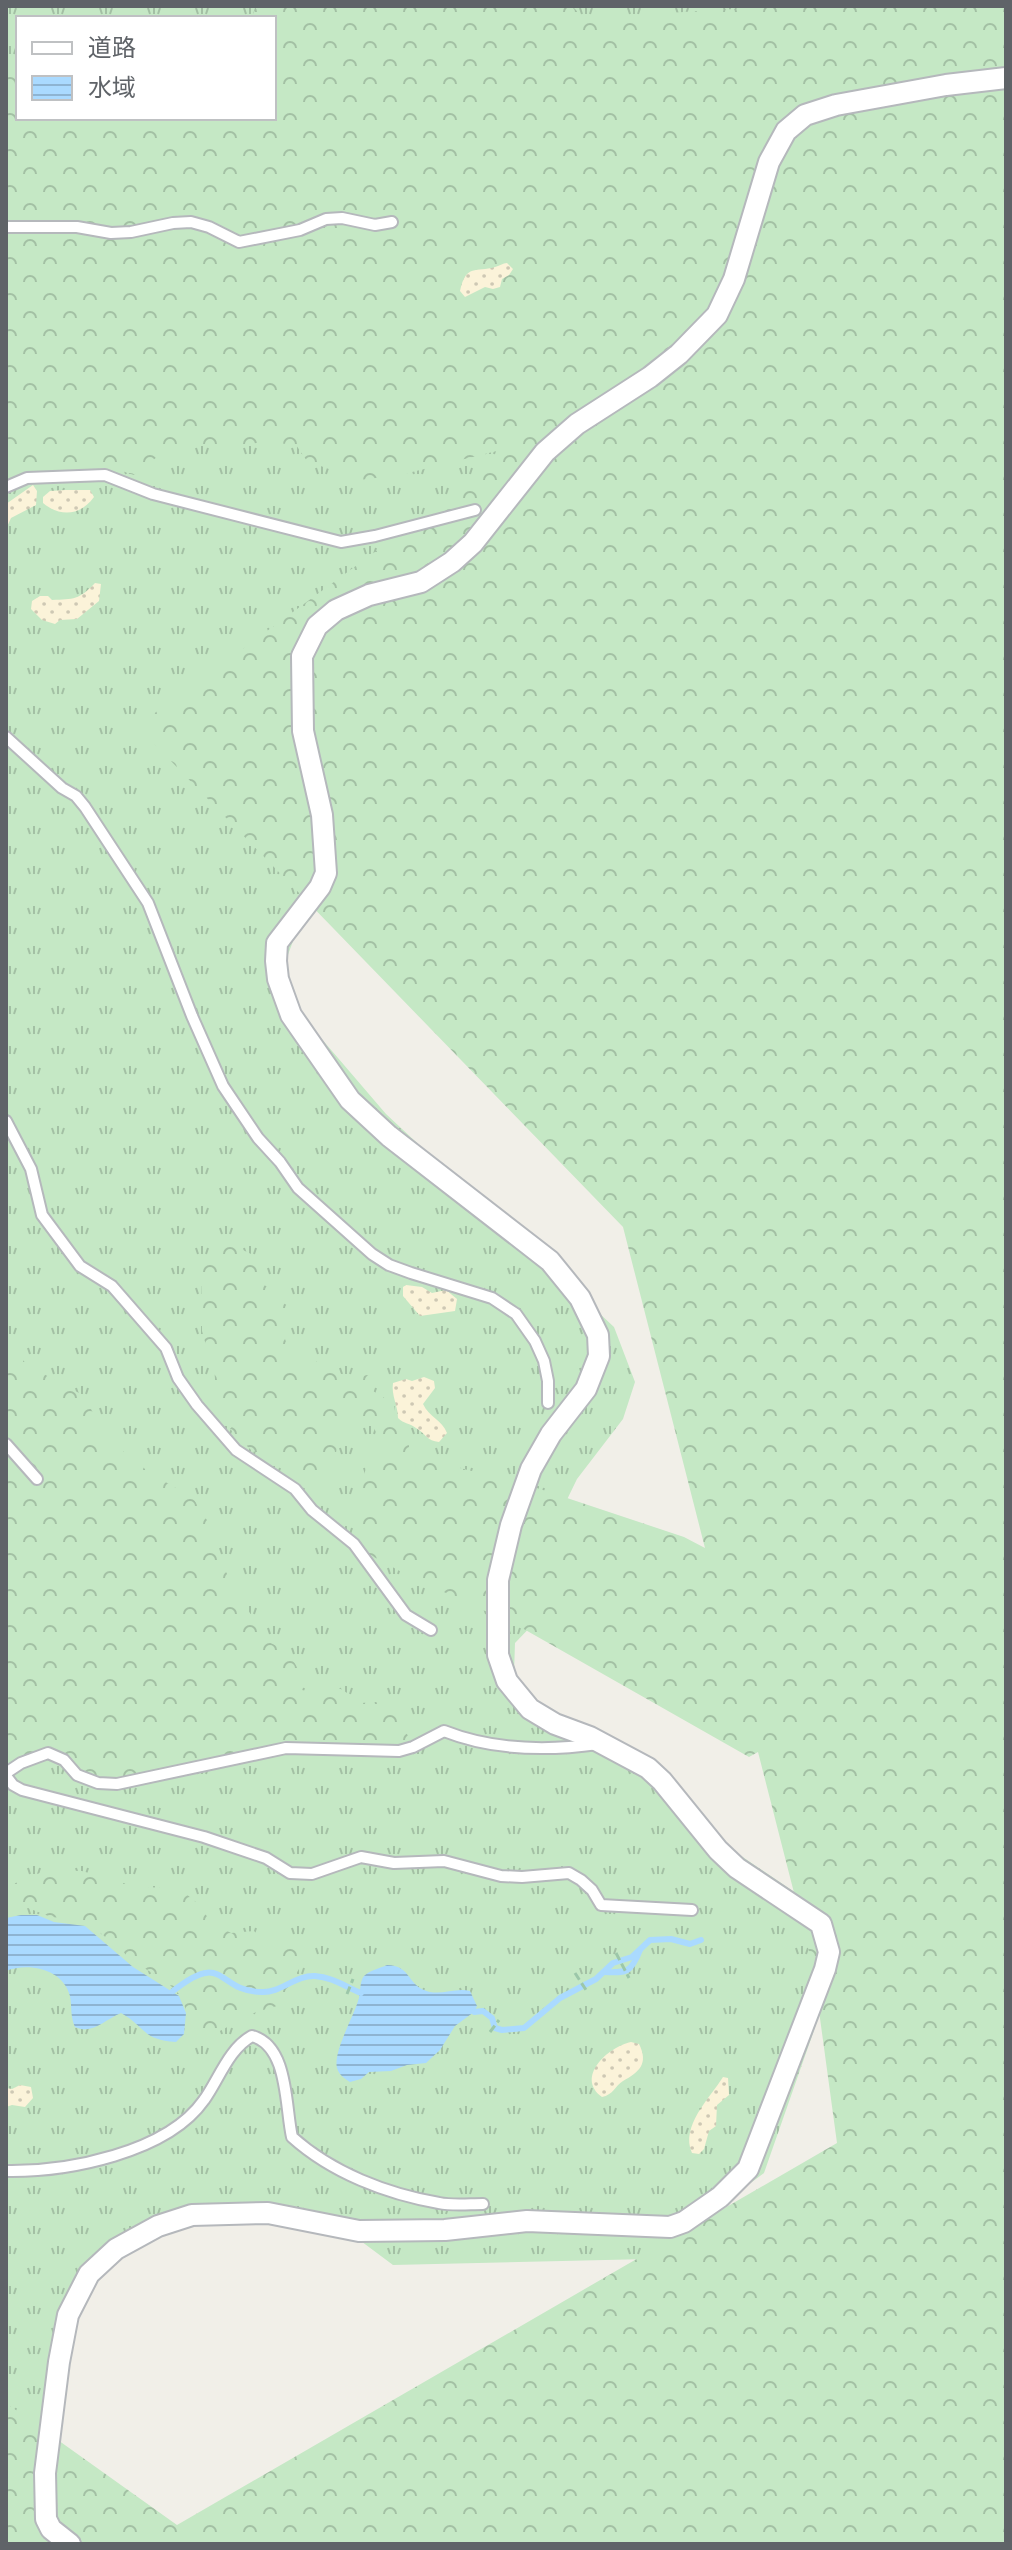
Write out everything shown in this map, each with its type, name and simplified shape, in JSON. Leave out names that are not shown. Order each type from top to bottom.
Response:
[{"type":"street","points":[[70,2544],[51,2529],[46,2519],[45,2473],[59,2362],[68,2315],[89,2274],[116,2249],[158,2226],[192,2215],[268,2213],[359,2231],[445,2230],[527,2221],[670,2227],[684,2222],[720,2197],[748,2169],[825,1969],[829,1952],[821,1924],[737,1868],[648,1768],[530,1709],[507,1681],[498,1655],[498,1580],[511,1525],[531,1469],[551,1434],[586,1389],[599,1356],[598,1335],[580,1298],[550,1261],[389,1136],[350,1100],[291,1015],[278,979],[277,943],[320,887],[326,873],[322,815],[303,731],[302,656],[317,626],[336,610],[369,595],[421,582],[452,562],[473,543],[545,452],[577,424],[650,377],[679,354],[717,315],[734,279],[769,162],[786,131],[805,115],[836,105],[946,85],[1006,78]]},
{"type":"lane","points":[[6,227],[77,227],[111,233],[191,222],[239,242],[300,230],[326,219],[342,218],[375,225],[392,222]]},
{"type":"lane","points":[[6,487],[27,478],[105,475],[153,494],[341,542],[475,510]]},
{"type":"lane","points":[[6,737],[62,788],[76,796],[148,903],[223,1086],[258,1138],[298,1188],[372,1254],[389,1265],[492,1298],[516,1314],[535,1341],[544,1361],[548,1403]]},
{"type":"lane","points":[[6,1121],[31,1169],[42,1215],[80,1266],[112,1286],[166,1348],[178,1378],[236,1450],[295,1489],[312,1510],[354,1544],[406,1615],[431,1630]]},
{"type":"lane","points":[[6,1444],[37,1479]]},
{"type":"lane","points":[[603,1744],[560,1749],[513,1746],[465,1739],[444,1731],[399,1751],[286,1748],[117,1784],[98,1783],[77,1775],[64,1760],[48,1753],[21,1763],[6,1774],[13,1785],[22,1790],[204,1837],[266,1858],[290,1873],[312,1874],[361,1857],[394,1863],[444,1861],[501,1876],[569,1873],[592,1890],[601,1905],[692,1910]]},
{"type":"lane","points":[[6,2171],[98,2159],[137,2149],[164,2136],[184,2122],[203,2102],[244,2040],[252,2036],[267,2042],[273,2053],[284,2079],[292,2137],[308,2151],[342,2172],[385,2189],[441,2204],[483,2204]]},
{"type":"path","points":[[616,1953],[629,1978]]},
{"type":"path","points":[[575,1973],[588,1993]]},
{"type":"path","points":[[347,1994],[353,1979]]},
{"type":"path","points":[[490,2032],[499,2020]]},
{"type":"green space","points":[[6,6],[1006,6],[1006,111],[308,871],[299,925],[286,960],[296,1009],[386,1114],[614,1327],[635,1382],[623,1419],[577,1479],[560,1514],[540,1617],[515,1643],[514,1673],[547,1712],[662,1766],[725,1845],[815,1906],[840,1956],[764,2173],[649,2259],[393,2265],[334,2221],[269,2208],[136,2231],[64,2303],[34,2530],[6,2544]]},
{"type":"green space","points":[[257,6],[572,6],[581,15],[616,16],[784,6],[1006,6],[1006,2544],[6,2544],[6,2403],[177,2525],[837,2143],[813,1967],[758,1752],[749,1757],[522,1628],[407,1575],[350,1544],[367,1462],[386,1456],[370,1422],[356,1417],[346,1418],[327,1477],[313,1477],[251,1450],[230,1429],[238,1420],[216,1395],[214,1364],[202,1331],[201,1270],[225,1235],[231,1244],[255,1256],[263,1284],[270,1289],[271,1299],[288,1306],[285,1339],[292,1358],[312,1367],[318,1360],[328,1361],[344,1376],[367,1375],[374,1379],[373,1391],[394,1404],[396,1418],[409,1432],[409,1455],[531,1486],[684,1537],[705,1548],[623,1227],[137,726],[521,445],[400,475],[359,480],[307,461],[296,445],[268,442],[188,445],[157,457],[134,475],[119,470],[6,473],[6,73],[16,77],[16,120],[276,120],[276,16],[252,16]]},
{"type":"green space","points":[[6,1339],[27,1365],[79,1393],[104,1436],[150,1473],[193,1498],[210,1525],[225,1570],[240,1598],[269,1642],[288,1652],[297,1667],[302,1690],[333,1686],[360,1703],[376,1702],[394,1709],[408,1736],[407,1745],[279,1743],[118,1780],[90,1774],[51,1750],[6,1769]]},
{"type":"green space","points":[[47,1870],[82,1871],[137,1887],[179,1888],[197,1903],[212,1923],[231,1933],[254,1931],[267,1943],[287,1942],[299,1954],[299,1969],[277,2006],[256,2012],[216,2033],[196,2034],[189,2026],[183,1998],[168,1983],[141,1966],[98,1931],[74,1919],[51,1917],[28,1908],[6,1912],[6,1887]]},
{"type":"sand","points":[[507,263],[513,269],[502,279],[500,287],[485,287],[465,297],[460,291],[469,273]]},
{"type":"sand","points":[[33,485],[37,491],[36,505],[11,518],[6,529],[6,504]]},
{"type":"sand","points":[[90,490],[94,497],[83,508],[70,512],[57,511],[43,503],[43,497],[50,491]]},
{"type":"sand","points":[[95,583],[101,584],[99,601],[77,619],[60,620],[55,624],[42,620],[31,609],[32,601],[40,596],[48,596],[52,600],[71,599],[85,593]]},
{"type":"sand","points":[[406,1285],[422,1287],[432,1293],[446,1290],[457,1299],[455,1311],[420,1316],[403,1296]]},
{"type":"sand","points":[[424,1377],[434,1381],[435,1388],[423,1404],[447,1433],[439,1442],[429,1439],[398,1418],[393,1383]]},
{"type":"sand","points":[[631,2042],[639,2044],[642,2051],[641,2067],[602,2097],[592,2081],[593,2072],[605,2056]]},
{"type":"sand","points":[[723,2077],[728,2078],[729,2095],[717,2105],[716,2126],[709,2131],[704,2149],[699,2154],[692,2153],[689,2143],[693,2123]]},
{"type":"sand","points":[[20,2085],[31,2087],[33,2098],[25,2107],[6,2107],[6,2088]]},
{"type":"water","points":[[37,1915],[54,1922],[85,1926],[133,1967],[179,1996],[186,2013],[184,2034],[176,2042],[157,2039],[121,2013],[93,2028],[75,2027],[70,1996],[60,1979],[35,1968],[6,1971],[6,1918]]},
{"type":"water","points":[[387,1965],[405,1971],[418,1987],[430,1992],[470,1991],[477,2006],[474,2012],[455,2026],[440,2050],[426,2063],[391,2071],[369,2072],[361,2079],[350,2082],[337,2068],[341,2044],[358,2001],[362,1979]]},
{"type":"waterway","points":[[474,2012],[483,2011],[492,2018],[495,2028],[524,2028],[560,1998],[596,1979],[613,1963],[632,1957],[650,1940],[671,1939],[690,1944],[701,1940]]},
{"type":"waterway","points":[[604,1972],[627,1970],[640,1950]]},
{"type":"waterway","points":[[173,1991],[190,1979],[212,1973],[247,1990],[269,1992],[301,1978],[315,1976],[333,1980],[361,1993]]}]
